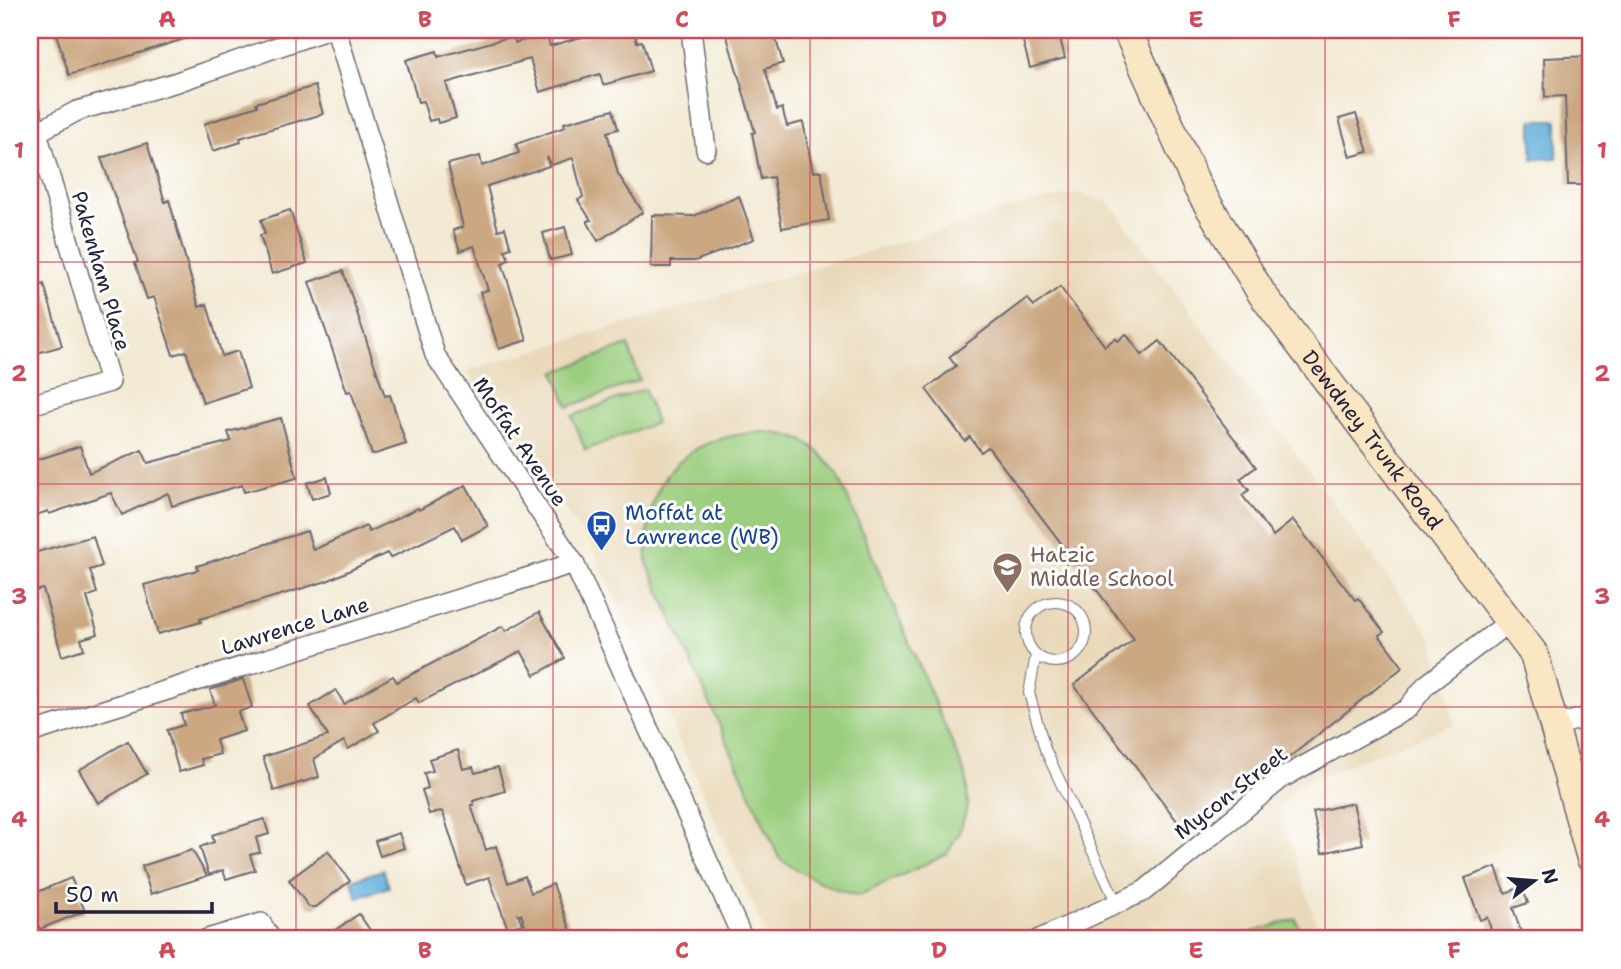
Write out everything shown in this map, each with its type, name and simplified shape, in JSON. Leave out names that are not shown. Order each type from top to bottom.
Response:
[{"type":"main road","name":"Dewdney Trunk Road","points":[[1127,30],[1198,188],[1262,294],[1534,654],[1591,858]]},
{"type":"street","points":[[30,109],[34,135],[77,111],[177,82],[326,30]]},
{"type":"street","name":"Moffat Avenue","points":[[336,30],[435,355],[574,563],[743,939]]},
{"type":"street","points":[[691,30],[705,150]]},
{"type":"street","name":"Pakenham Place","points":[[30,405],[110,382],[34,135]]},
{"type":"street","name":"Lawrence Lane","points":[[30,733],[574,563]]},
{"type":"street","name":"Mycon Street","points":[[1040,939],[1144,891],[1282,778],[1406,709],[1426,685],[1510,622]]},
{"type":"street","points":[[1554,726],[1591,716]]},
{"type":"street","points":[[207,939],[261,923],[271,939]]},
{"type":"lane","points":[[1036,654],[1054,662],[1064,661],[1081,650],[1087,631],[1080,613],[1073,606],[1054,601],[1035,609],[1029,617],[1026,637],[1036,654],[1029,693],[1045,749],[1117,904]]},
{"type":"shaded area","name":"Hatzic Middle School","points":[[1078,193],[1110,203],[1433,638],[1455,724],[1299,784],[1280,808],[1321,939],[768,939],[594,550],[466,371],[1029,204]]},
{"type":"green space","points":[[628,345],[640,380],[568,407],[555,372]]},
{"type":"green space","points":[[644,389],[656,423],[585,450],[572,416]]},
{"type":"green space","points":[[763,432],[789,435],[807,443],[822,455],[838,475],[966,776],[968,805],[959,833],[947,854],[858,896],[817,881],[779,858],[647,563],[647,534],[652,508],[660,486],[672,468],[688,454],[709,443]]},
{"type":"green space","points":[[1296,919],[1302,939],[1229,939]]},
{"type":"water","points":[[1532,120],[1557,120],[1557,158],[1532,159]]},
{"type":"water","points":[[383,870],[389,887],[357,898],[352,880]]},
{"type":"building","points":[[55,30],[202,30],[203,33],[69,75]]},
{"type":"building","points":[[606,30],[634,30],[637,42],[642,41],[651,71],[603,85],[600,74],[540,92],[530,59],[446,83],[456,118],[438,123],[437,119],[429,121],[423,101],[418,102],[406,60],[437,51],[438,57],[513,36],[515,43],[547,34],[550,46]]},
{"type":"building","points":[[725,30],[773,30],[783,63],[765,69],[777,110],[782,108],[787,126],[803,122],[813,172],[821,171],[829,220],[782,228],[773,177],[761,179],[752,133],[755,132]]},
{"type":"building","points":[[1020,30],[1058,30],[1065,58],[1030,68]]},
{"type":"building","points":[[1591,56],[1591,172],[1586,172],[1586,185],[1568,185],[1565,96],[1545,97],[1544,58]]},
{"type":"building","points":[[315,86],[323,114],[240,138],[241,142],[213,151],[204,124],[257,106],[256,103]]},
{"type":"building","points":[[613,110],[618,129],[607,132],[618,174],[643,212],[598,241],[587,221],[591,220],[578,200],[583,197],[573,158],[552,165],[547,157],[549,166],[487,186],[498,230],[505,228],[511,248],[505,250],[509,260],[502,263],[527,340],[499,349],[480,292],[488,290],[474,246],[460,251],[453,230],[463,227],[448,164],[480,156],[482,166],[519,153],[516,144],[565,127],[564,123]]},
{"type":"building","points":[[1356,114],[1368,152],[1350,157],[1339,119]]},
{"type":"building","points":[[147,143],[165,202],[169,200],[199,307],[207,304],[222,356],[238,351],[249,388],[203,403],[186,351],[173,355],[154,297],[147,299],[135,263],[138,262],[101,158]]},
{"type":"building","points":[[739,196],[754,239],[695,261],[671,261],[671,267],[651,267],[652,215],[694,216]]},
{"type":"building","points":[[290,210],[307,263],[272,274],[260,235],[265,234],[261,220]]},
{"type":"building","points":[[565,227],[572,255],[550,260],[543,233]]},
{"type":"building","points":[[343,271],[385,396],[390,395],[406,444],[372,455],[351,391],[347,392],[309,282]]},
{"type":"building","points":[[44,284],[62,346],[30,355],[30,288]]},
{"type":"building","points":[[1060,287],[1105,346],[1115,338],[1118,341],[1126,334],[1142,355],[1160,341],[1256,467],[1240,479],[1249,490],[1242,495],[1273,536],[1293,520],[1355,600],[1358,598],[1384,632],[1379,635],[1403,667],[1291,756],[1248,786],[1246,783],[1184,830],[1074,685],[1134,639],[988,447],[981,452],[970,437],[965,441],[926,389],[956,366],[949,357],[1027,298],[1034,306]]},
{"type":"building","points":[[281,418],[297,478],[244,492],[242,485],[172,506],[168,493],[122,515],[111,493],[49,514],[48,511],[30,517],[30,462],[80,446],[89,473],[142,450],[148,463],[231,441],[228,432]]},
{"type":"building","points":[[327,477],[331,493],[312,499],[307,483]]},
{"type":"building","points":[[466,485],[488,526],[462,540],[455,526],[390,558],[387,553],[327,581],[158,634],[144,585],[198,570],[197,566],[307,531],[313,550],[366,526],[369,532]]},
{"type":"building","points":[[93,536],[102,566],[90,570],[97,593],[87,597],[98,634],[81,639],[84,649],[62,656],[43,589],[30,592],[30,554]]},
{"type":"building","points":[[539,612],[565,658],[535,675],[521,651],[419,703],[416,698],[374,723],[379,731],[348,749],[344,741],[314,759],[319,777],[274,791],[263,757],[328,736],[310,706],[336,690],[344,704],[393,676],[397,682],[503,626],[506,631]]},
{"type":"building","points":[[243,679],[252,707],[238,712],[244,731],[216,740],[220,754],[201,759],[203,765],[179,772],[167,730],[184,725],[181,714],[215,705],[210,690]]},
{"type":"building","points":[[128,741],[147,774],[98,803],[79,770]]},
{"type":"building","points":[[458,750],[463,769],[473,767],[475,773],[498,767],[505,791],[473,801],[474,805],[471,805],[486,850],[496,846],[508,883],[525,876],[531,893],[553,884],[574,939],[530,939],[521,914],[518,914],[522,924],[508,929],[489,877],[466,885],[443,813],[441,811],[429,814],[422,790],[428,788],[424,773],[433,771],[429,759]]},
{"type":"building","points":[[1353,803],[1363,844],[1322,853],[1313,812]]},
{"type":"building","points":[[264,819],[269,834],[256,838],[260,852],[250,855],[255,870],[226,879],[223,870],[209,875],[200,847],[214,842],[212,835]]},
{"type":"building","points":[[399,833],[404,848],[380,856],[375,841]]},
{"type":"building","points":[[192,850],[207,876],[151,894],[142,866]]},
{"type":"building","points":[[328,851],[350,881],[316,907],[309,907],[289,880]]},
{"type":"building","points":[[1496,867],[1505,893],[1522,887],[1528,903],[1513,908],[1523,939],[1494,939],[1487,917],[1480,920],[1465,878]]},
{"type":"building","points":[[71,878],[85,911],[40,929],[30,904],[30,895]]},
{"type":"building","points":[[359,914],[376,939],[322,939]]},
{"type":"place","name":"Moffat at Lawrence (WB)","points":[[602,552]]},
{"type":"place","name":"Hatzic Middle School","points":[[1007,594]]}]
